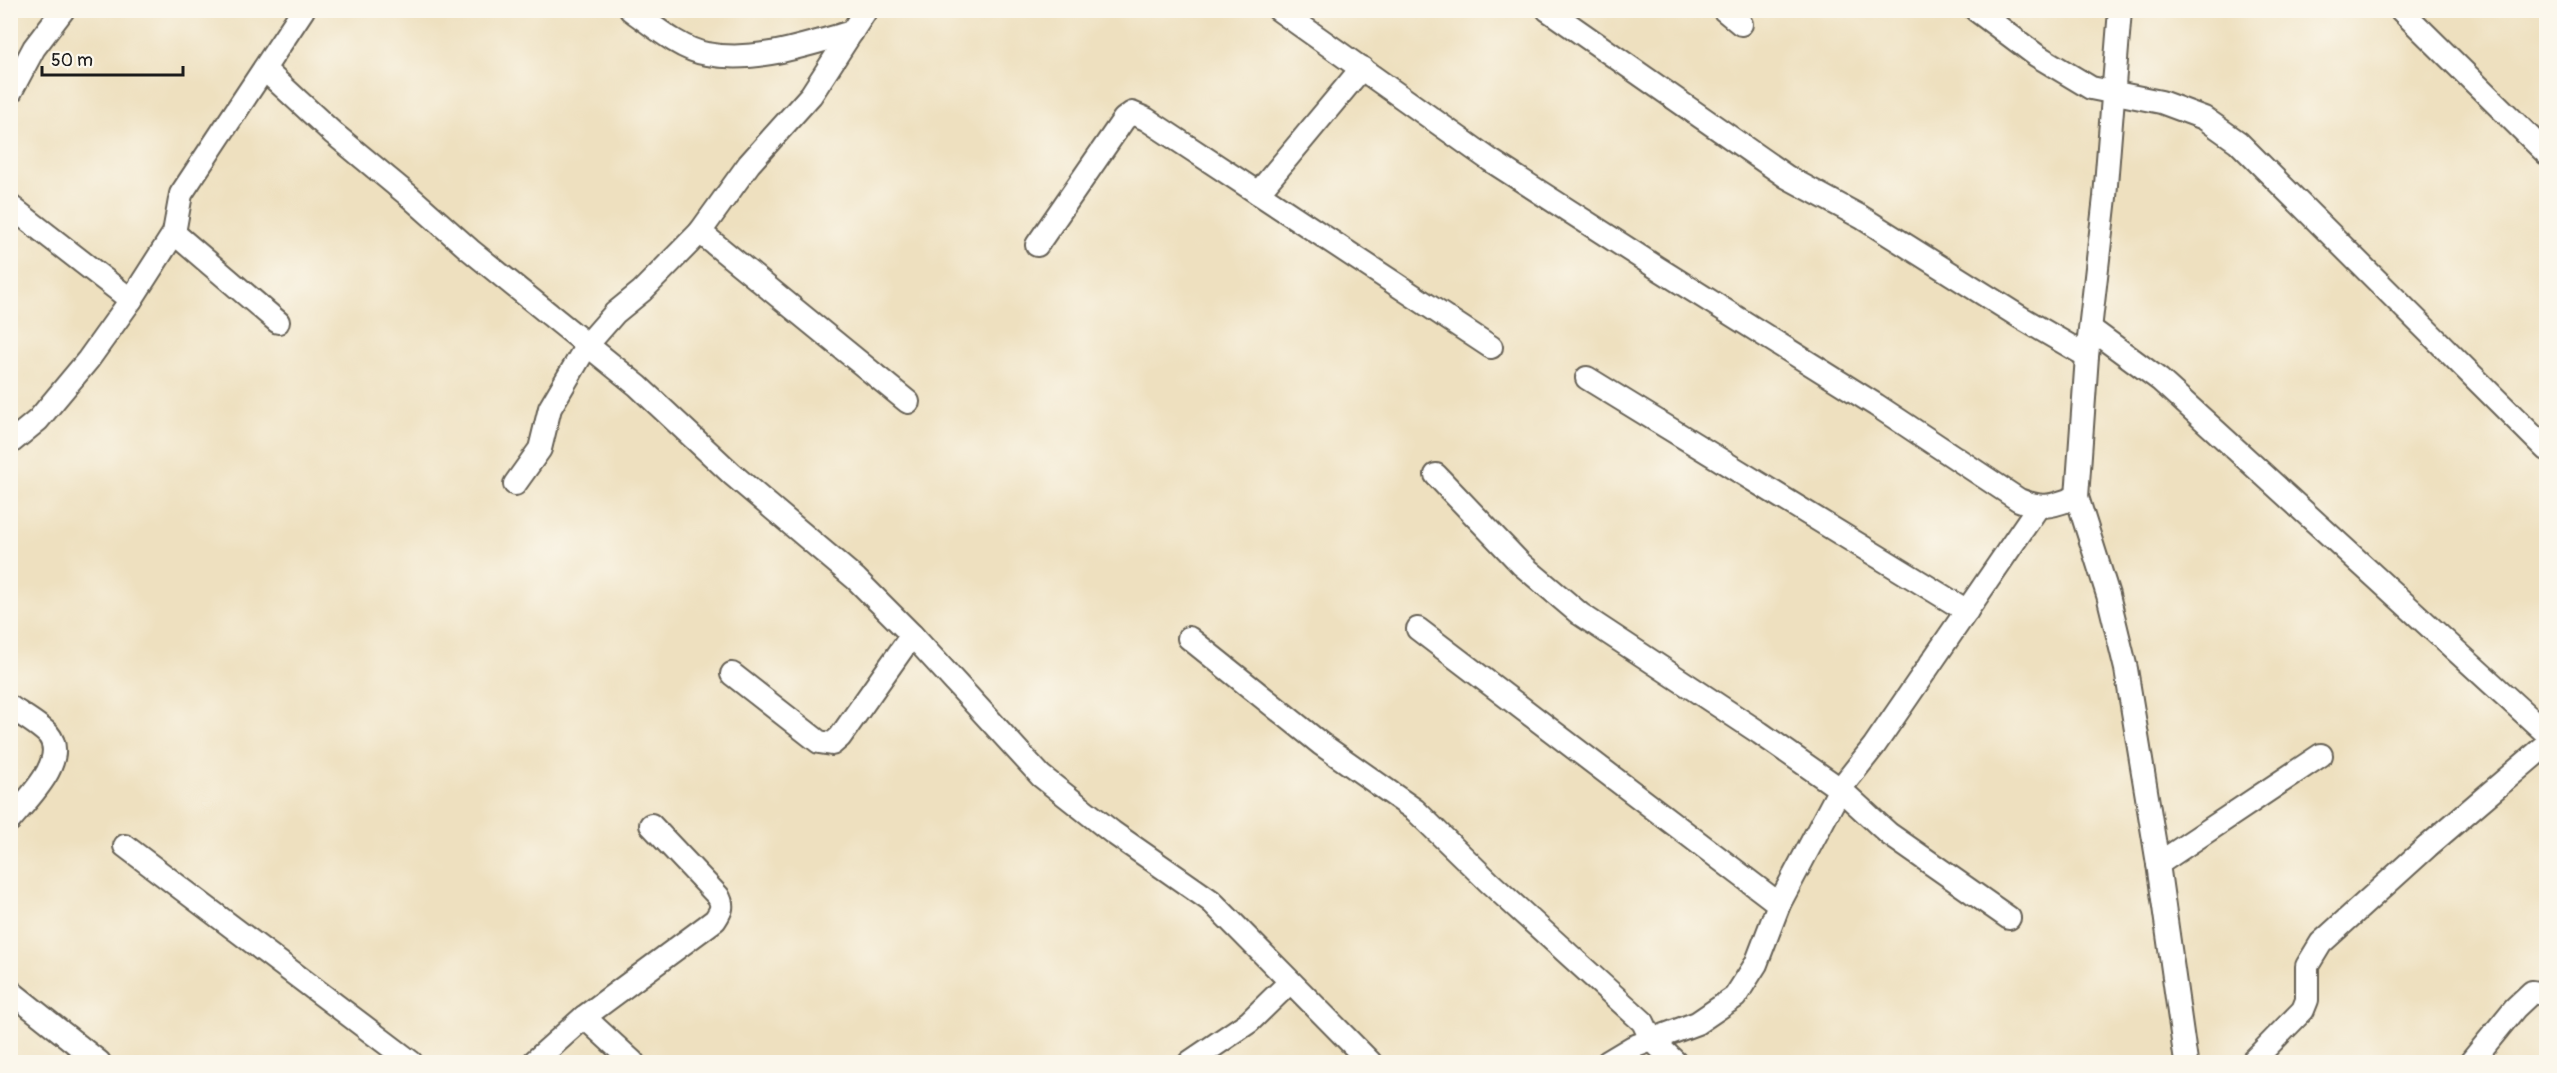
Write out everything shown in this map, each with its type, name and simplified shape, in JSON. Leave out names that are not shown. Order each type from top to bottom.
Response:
[{"type":"street","points":[[10,93],[34,48],[63,10]]},
{"type":"street","points":[[10,443],[38,420],[88,360],[131,300],[174,233],[181,194],[303,10]]},
{"type":"street","points":[[631,10],[672,39],[705,54],[757,57],[852,32]]},
{"type":"street","points":[[515,484],[540,449],[550,408],[587,345],[615,314],[642,291],[700,232],[749,164],[811,95],[866,10]]},
{"type":"street","points":[[1279,10],[1530,186],[1876,405],[2019,500],[2038,507],[2050,506],[2077,497]]},
{"type":"street","points":[[1548,10],[1787,177],[1861,217],[2020,317],[2087,356]]},
{"type":"street","points":[[1976,10],[2036,55],[2091,88],[2161,102],[2204,118],[2238,142],[2547,449]]},
{"type":"street","points":[[2120,10],[2087,356],[2077,497],[2108,595],[2126,669],[2158,864],[2186,1062]]},
{"type":"street","points":[[2401,10],[2547,153]]},
{"type":"street","points":[[1258,193],[1362,68]]},
{"type":"street","points":[[265,70],[333,133],[470,250],[638,386],[732,474],[856,579],[912,635],[1041,776],[1112,832],[1211,901],[1370,1062]]},
{"type":"street","points":[[1037,245],[1124,119],[1132,113],[1146,119],[1491,347]]},
{"type":"street","points":[[10,206],[131,300]]},
{"type":"street","points":[[700,232],[908,402]]},
{"type":"street","points":[[174,233],[278,322]]},
{"type":"street","points":[[2091,329],[2160,380],[2547,732]]},
{"type":"street","points":[[1587,378],[1967,611]]},
{"type":"street","points":[[1436,475],[1521,564],[1580,614],[1840,789],[1889,834],[2009,918]]},
{"type":"street","points":[[1608,1062],[1633,1047],[1697,1023],[1735,997],[1756,964],[1779,904],[1840,789],[1874,746],[2038,507]]},
{"type":"street","points":[[1418,629],[1779,904]]},
{"type":"street","points":[[732,674],[819,742],[832,744],[840,737],[912,635]]},
{"type":"street","points":[[1189,638],[1321,744],[1415,810],[1489,882],[1643,1022],[1652,1039],[1675,1062]]},
{"type":"street","points":[[10,707],[48,734],[55,747],[53,765],[10,820]]},
{"type":"street","points":[[2252,1062],[2303,1010],[2307,1000],[2307,966],[2321,943],[2428,846],[2547,745]]},
{"type":"street","points":[[2158,864],[2321,755]]},
{"type":"street","points":[[534,1062],[584,1017],[715,920],[721,910],[722,903],[718,896],[651,825]]},
{"type":"street","points":[[125,846],[411,1062]]},
{"type":"street","points":[[1190,1062],[1250,1022],[1290,982]]},
{"type":"street","points":[[10,991],[99,1062]]},
{"type":"street","points":[[2470,1062],[2515,1008],[2532,992],[2547,994]]},
{"type":"street","points":[[584,1017],[633,1062]]}]
